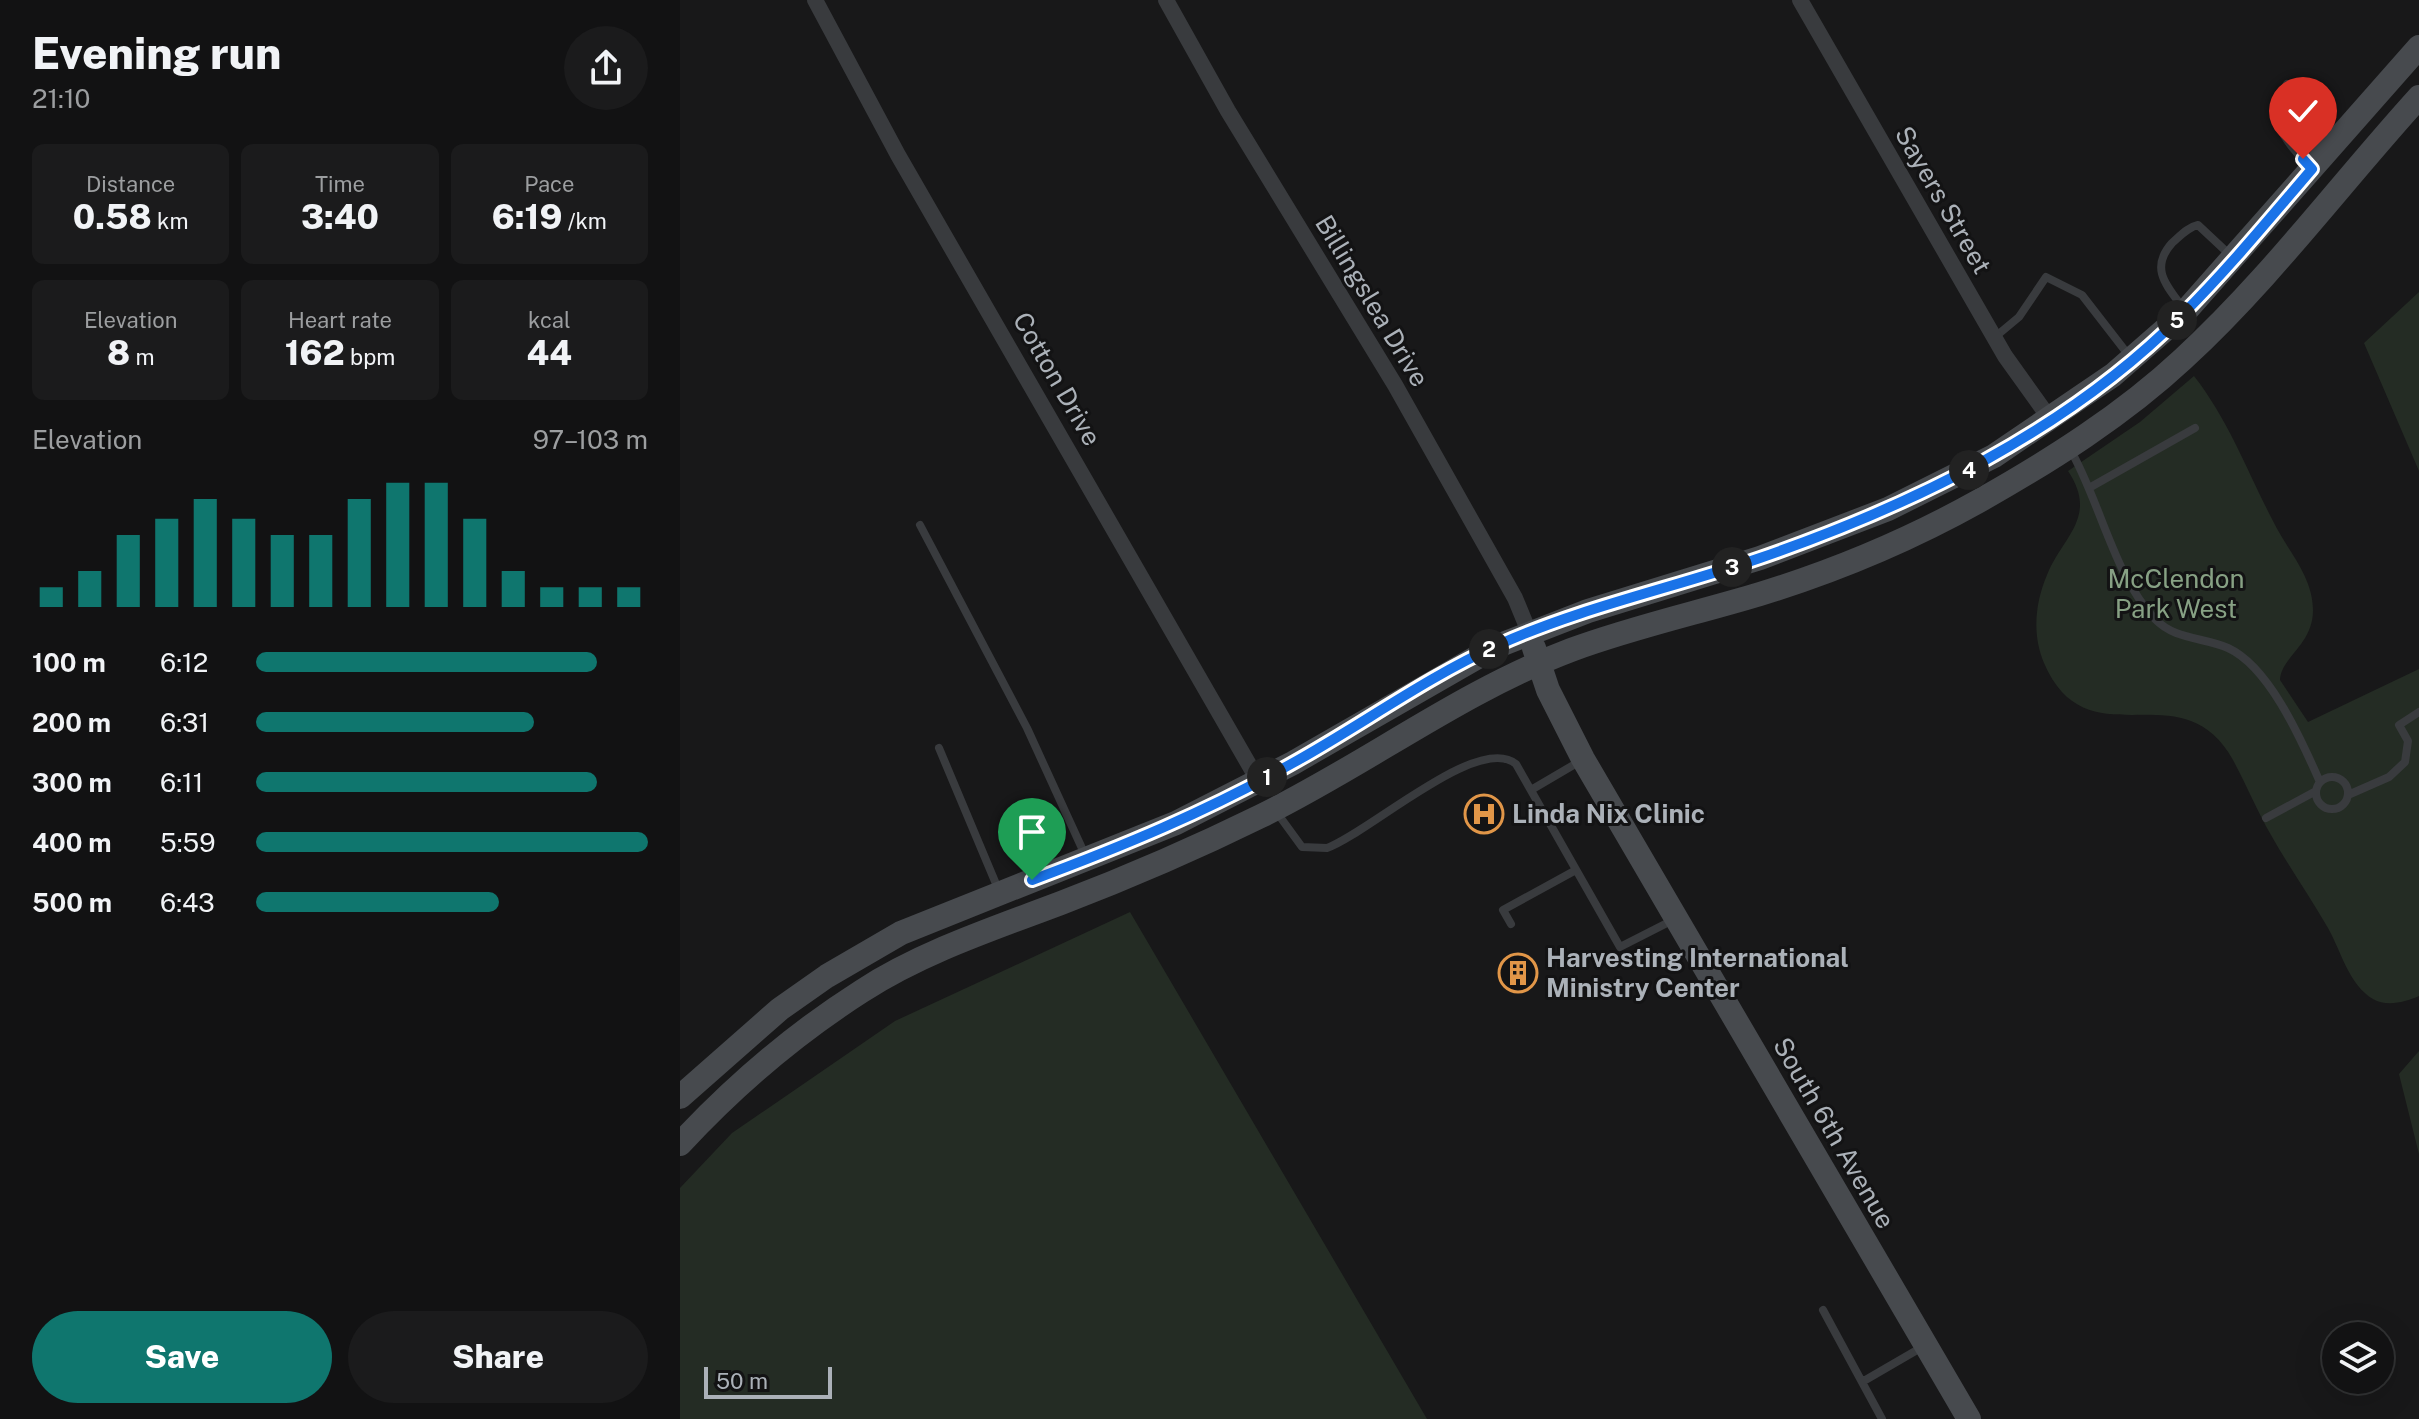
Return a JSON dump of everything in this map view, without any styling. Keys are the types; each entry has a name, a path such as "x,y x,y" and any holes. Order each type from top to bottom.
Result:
{"main road":[{"path":"680,1097 780,1009 827,976 901,933 1176,823 1259,782 1449,670 1529,632 1760,558 1888,509 1956,477 2050,419 2133,360 2186,311 2419,47"},
{"path":"680,1144 729,1094 865,988 949,947 1132,875 1274,809 1468,696 1539,663 1657,622 1828,570 1952,516 2068,446 2157,382 2202,341 2312,222 2419,97"},
{"path":"2050,419 2068,446"},
{"name":"South 6th Avenue","path":"1529,632 1548,690 1583,759 1969,1419"},
{"path":"1259,782 1274,809"}],"street":[{"name":"Cotton Drive","path":"815,0 898,155 1259,782"},
{"name":"Billingslea Drive","path":"1166,0 1228,111 1395,385 1515,598 1529,632"},
{"name":"Sayers Street","path":"1800,0 1994,338 2050,419"}],"lane":[{"path":"2287,84 2279,99 2277,124 2285,141 2312,169"},
{"path":"2186,311 2160,272 2161,260 2172,244 2198,225 2234,259"},
{"path":"1994,338 2019,317 2046,277 2082,295 2133,360"},
{"path":"2089,488 2195,428"},
{"path":"2068,446 2113,545 2151,614 2177,633 2219,645 2249,662 2297,733 2318,786 2317,800 2327,809 2339,808 2348,795 2389,777 2405,762 2408,741 2399,725 2419,712"},
{"path":"920,525 1027,728 1087,860"},
{"path":"939,748 999,892"},
{"path":"1274,809 1294,841 1302,847 1319,849 1335,845 1442,779 1490,756 1505,757 1516,764 1620,947 1675,919"},
{"path":"1531,790 1583,759"},
{"path":"2266,818 2318,786 2338,778 2347,787 2348,795"},
{"path":"1511,924 1503,910 1576,870"},
{"path":"1823,1310 1882,1419"},
{"path":"1862,1382 1926,1345"}],"green space":[{"path":"2419,292 2419,471 2364,343"},
{"name":"McClendon Park West","path":"2194,376 2228,428 2309,586 2312,622 2286,664 2280,680 2308,722 2419,669 2419,996 2414,998 2384,1003 2373,999 2358,985 2328,928 2266,826 2233,760 2212,733 2188,720 2162,715 2109,714 2085,708 2063,693 2040,652 2036,619 2040,597 2053,562 2079,514 2077,487 2068,471 2140,422"},
{"path":"1130,912 1427,1419 680,1419 680,1188 732,1133 895,1021"},
{"path":"2419,1051 2419,1154 2399,1074"}],"place":[{"name":"Linda Nix Clinic","path":"1484,814"},
{"name":"Harvesting International Ministry Center","path":"1518,973"}],"route":[{"path":"1032,880 1113,851 1259,782 1462,663 1529,632 1760,558 1824,534 1943,484 1994,456 2133,360 2184,313 2312,169 2303,159"}]}
